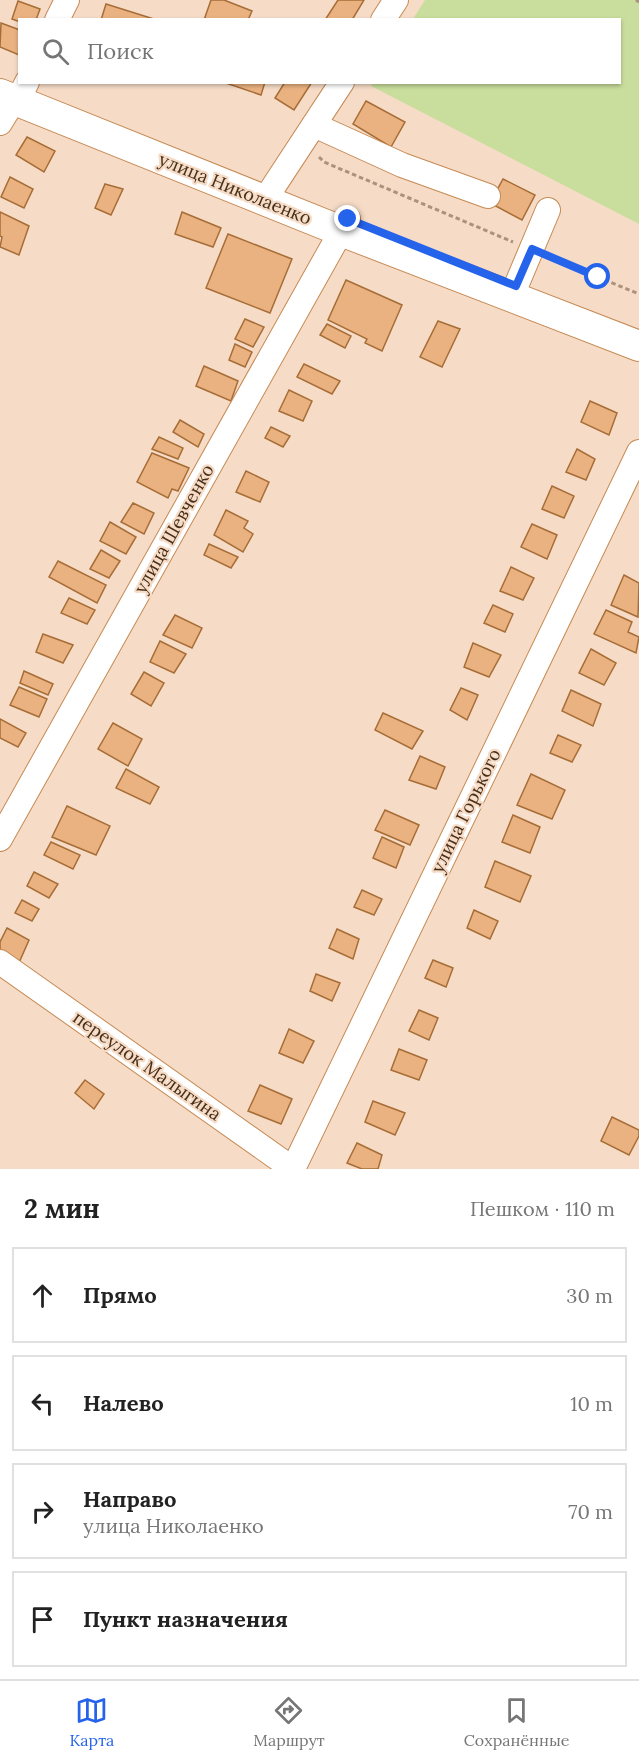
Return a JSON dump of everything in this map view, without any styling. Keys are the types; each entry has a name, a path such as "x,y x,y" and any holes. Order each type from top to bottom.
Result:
{"main road":[{"name":"улица Николаенко","path":"11,95 344,225 639,346"},
{"name":"улица Николаенко","path":"344,225 639,329"}],"street":[{"path":"58,18 67,0"},
{"path":"384,18 396,0"},
{"path":"268,195 341,84"},
{"path":"308,133 488,196"},
{"path":"516,286 548,210"},
{"name":"улица Шевченко","path":"0,840 344,225"},
{"name":"улица Горького","path":"293,1169 639,452"},
{"name":"переулок Малыгина","path":"0,962 293,1169"}],"path":[{"path":"308,133 324,162 639,294"}],"green space":[{"path":"425,0 639,0 639,224 371,86 372,84 621,84 621,18 414,18"}],"building":[{"path":"211,0 224,0 252,11 249,18 205,18"},
{"path":"338,0 364,0 353,18 326,18"},
{"path":"18,1 40,9 37,18 18,18 18,21 12,19"},
{"path":"106,4 151,18 102,18"},
{"path":"1,23 18,29 18,55 0,47"},
{"path":"229,84 264,84 261,95"},
{"path":"284,84 311,84 294,110 275,98"},
{"path":"366,101 405,122 391,147 353,124"},
{"path":"27,137 55,151 44,172 16,155"},
{"path":"10,177 33,189 24,208 1,197"},
{"path":"503,179 535,195 522,220 490,203"},
{"path":"105,184 123,189 111,215 95,208"},
{"path":"0,212 29,226 19,255 0,247 2,237 0,236"},
{"path":"182,212 221,228 213,247 175,234"},
{"path":"228,234 292,259 270,313 206,288"},
{"path":"346,280 402,305 382,351 365,343 367,339 328,320"},
{"path":"245,319 264,327 253,347 235,339"},
{"path":"438,321 460,329 442,367 420,357"},
{"path":"327,324 351,336 345,348 320,335"},
{"path":"235,344 252,352 245,367 229,360"},
{"path":"304,364 340,381 332,394 297,377"},
{"path":"204,366 238,381 231,401 196,386"},
{"path":"289,390 312,401 303,421 279,411"},
{"path":"590,401 617,413 609,435 581,422"},
{"path":"180,420 204,434 198,447 173,432"},
{"path":"271,427 290,436 283,447 265,438"},
{"path":"159,437 183,448 178,459 152,449"},
{"path":"577,449 595,459 586,480 566,472"},
{"path":"152,453 189,468 178,491 172,489 168,498 137,482"},
{"path":"246,471 269,482 260,502 236,492"},
{"path":"552,486 574,496 564,518 542,509"},
{"path":"133,503 154,513 144,534 121,522"},
{"path":"226,510 248,521 244,528 253,534 243,552 214,535"},
{"path":"110,522 136,537 126,554 100,541"},
{"path":"532,524 557,535 547,559 521,547"},
{"path":"209,544 238,557 231,568 204,555"},
{"path":"101,550 120,561 109,578 90,569"},
{"path":"58,561 106,585 97,603 49,577"},
{"path":"511,567 534,578 523,600 500,591"},
{"path":"624,575 639,583 638,617 611,605"},
{"path":"69,598 95,610 87,624 61,613"},
{"path":"493,605 513,614 505,632 484,623"},
{"path":"606,610 632,622 628,632 639,637 636,653 594,634"},
{"path":"175,615 202,628 192,648 163,635"},
{"path":"43,634 73,645 63,663 36,652"},
{"path":"160,641 186,654 174,673 150,662"},
{"path":"473,643 501,655 489,677 464,667"},
{"path":"591,649 616,663 604,685 579,673"},
{"path":"24,671 53,684 48,695 20,683"},
{"path":"144,672 164,683 151,706 131,694"},
{"path":"19,687 47,699 39,717 10,705"},
{"path":"461,688 478,695 467,720 450,710"},
{"path":"571,690 601,704 593,726 562,711"},
{"path":"383,713 423,731 412,749 375,730"},
{"path":"0,719 26,733 18,747 0,738"},
{"path":"113,723 142,739 128,766 98,749"},
{"path":"558,735 581,745 572,762 550,753"},
{"path":"420,756 445,767 436,789 409,780"},
{"path":"126,769 159,787 150,804 116,788"},
{"path":"531,774 565,790 552,819 517,805"},
{"path":"67,806 110,826 96,855 52,837"},
{"path":"385,810 419,825 410,845 375,830"},
{"path":"513,815 540,827 530,853 502,842"},
{"path":"382,837 404,847 396,868 373,858"},
{"path":"51,842 80,855 73,869 44,855"},
{"path":"495,861 531,876 520,902 485,887"},
{"path":"34,872 58,884 49,898 27,886"},
{"path":"362,890 382,899 374,915 354,907"},
{"path":"22,900 39,909 32,921 15,913"},
{"path":"474,910 498,921 490,939 467,928"},
{"path":"7,928 29,940 18,965 0,956 0,942"},
{"path":"337,929 359,939 353,959 329,948"},
{"path":"433,960 453,968 446,987 425,978"},
{"path":"316,974 340,983 332,1001 310,991"},
{"path":"419,1010 438,1018 429,1040 409,1031"},
{"path":"289,1029 314,1041 303,1063 279,1053"},
{"path":"399,1049 427,1060 419,1080 391,1070"},
{"path":"85,1080 104,1094 94,1109 75,1093"},
{"path":"260,1085 292,1099 281,1124 248,1111"},
{"path":"373,1101 405,1113 395,1135 365,1122"},
{"path":"612,1117 639,1130 639,1136 629,1155 601,1141"},
{"path":"357,1143 382,1155 378,1169 362,1169 347,1163"}],"route":[{"path":"348,219 516,286 532,249 598,277"}]}
